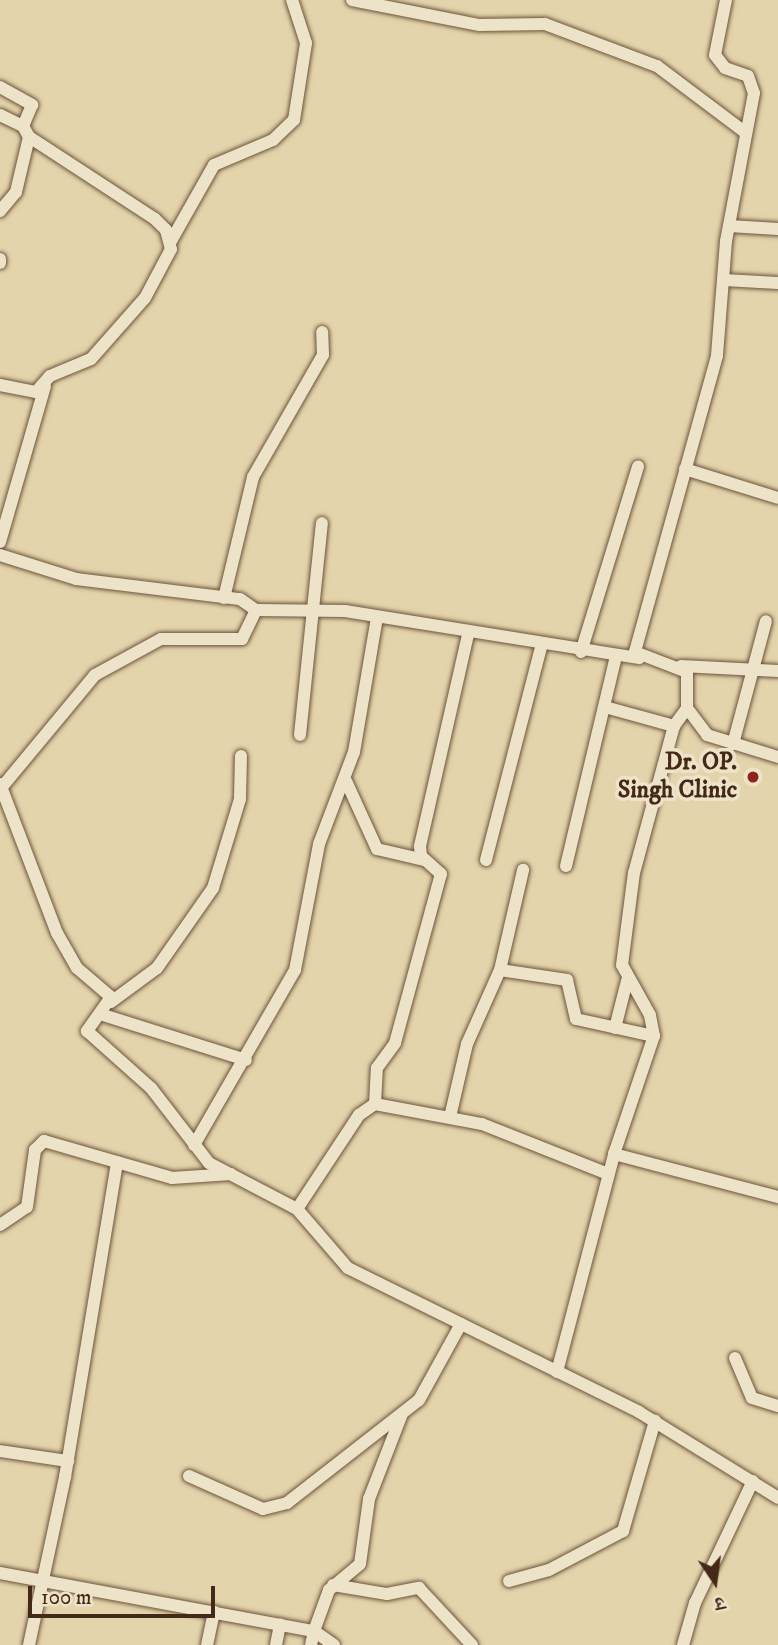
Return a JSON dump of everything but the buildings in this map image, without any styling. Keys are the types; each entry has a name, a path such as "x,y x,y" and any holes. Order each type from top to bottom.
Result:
{"street":[{"path":"0,542 50,376 91,359 148,294 171,241 214,164 273,140 294,120 306,43 292,0"},
{"path":"352,0 480,25 545,24 657,65 746,133"},
{"path":"639,658 635,644 717,356 729,226 755,86 715,55 726,0"},
{"path":"0,87 32,105 16,192 0,211"},
{"path":"0,116 155,219 171,241"},
{"path":"729,226 778,229"},
{"path":"723,280 778,283"},
{"path":"224,598 253,477 323,355 322,332"},
{"path":"0,386 30,393 45,386"},
{"path":"581,652 638,467"},
{"path":"685,469 778,498"},
{"path":"300,735 322,523"},
{"path":"0,555 88,582 224,598 256,610 312,610 377,617 541,647 639,658 681,666 778,671"},
{"path":"111,1002 77,968 49,918 1,785 95,675 161,639 243,639 256,610"},
{"path":"194,1145 246,1060 295,970 319,844 346,782 377,617"},
{"path":"733,744 766,621"},
{"path":"424,860 419,846 468,634"},
{"path":"486,860 541,647"},
{"path":"566,866 617,656"},
{"path":"556,1372 608,1174 654,1036 650,1015 627,981 622,965 634,873 674,726 687,708 688,679 681,666"},
{"path":"605,707 674,726"},
{"path":"687,708 707,735 778,757"},
{"path":"241,756 240,799 213,888 156,968 111,1002 87,1031 151,1088 194,1145 231,1174 297,1209 340,1262 655,1421 778,1498"},
{"path":"346,782 377,849 424,860 442,874 395,1042 378,1062 375,1104"},
{"path":"450,1117 467,1044 500,970 523,870"},
{"path":"500,970 567,980 576,1018 654,1036"},
{"path":"615,1028 627,981"},
{"path":"100,1014 246,1060"},
{"path":"297,1209 359,1115 375,1104 450,1117 608,1174"},
{"path":"0,1225 27,1207 35,1150 44,1141 185,1180 231,1174"},
{"path":"614,1154 778,1197"},
{"path":"29,1645 68,1461 117,1162"},
{"path":"189,1476 264,1510 280,1507 402,1414 426,1390 461,1324"},
{"path":"735,1358 752,1398 778,1406"},
{"path":"311,1645 333,1585 360,1564 369,1499 402,1414"},
{"path":"509,1581 549,1570 623,1531 655,1421"},
{"path":"0,1451 68,1461"},
{"path":"683,1645 695,1603 753,1481"},
{"path":"0,1573 314,1631 334,1645"},
{"path":"333,1585 387,1594 419,1588 472,1645"},
{"path":"207,1645 214,1612"},
{"path":"276,1645 280,1624"}],"place":[{"name":"Dr. OP. Singh Clinic","path":"753,777"}]}
